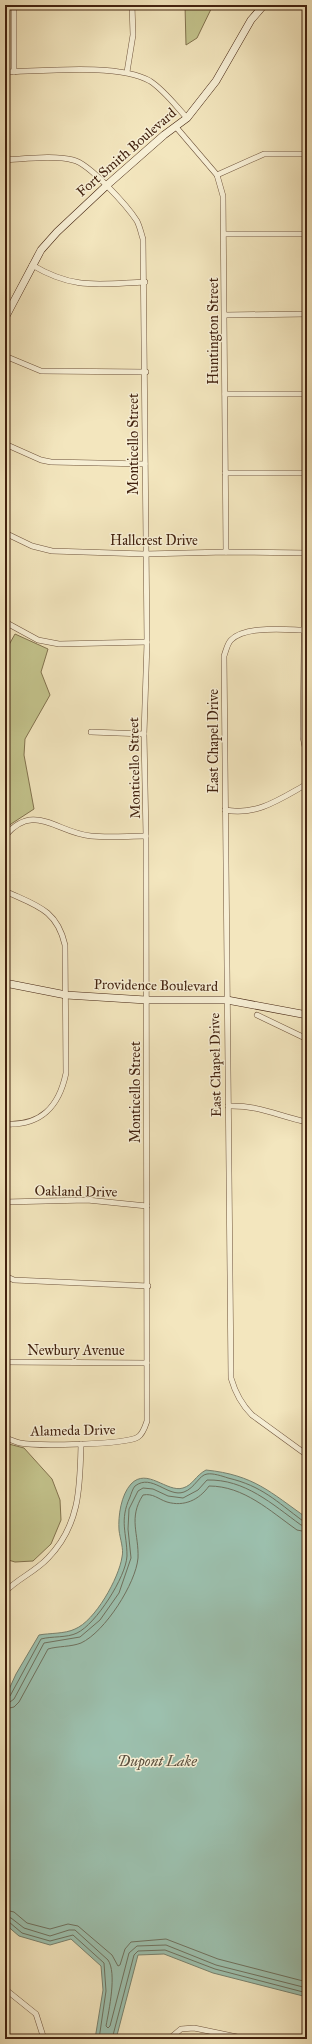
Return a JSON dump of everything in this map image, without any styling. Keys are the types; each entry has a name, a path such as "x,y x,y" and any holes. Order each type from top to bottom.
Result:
{"street":[{"path":"14,5 14,72"},
{"path":"127,72 133,35 132,5"},
{"name":"Fort Smith Boulevard","path":"5,318 41,250 57,232 106,186 164,135 187,118 216,81 251,20 264,5"},
{"path":"5,72 109,70 127,72 150,81 159,88 187,118"},
{"name":"Huntington Street","path":"176,127 217,175 223,196 226,552"},
{"path":"217,175 264,154 307,154"},
{"name":"Monticello Street","path":"5,160 74,160 95,174 130,212 138,223 143,239 146,372 145,554 147,642 144,734 146,836 147,1363"},
{"path":"224,234 307,234"},
{"path":"32,265 50,276 69,283 86,284 145,282"},
{"path":"225,315 307,314"},
{"path":"5,356 41,371 146,372"},
{"path":"225,394 307,394"},
{"path":"5,444 41,460 51,462 145,464"},
{"path":"225,473 307,473"},
{"name":"Hallcrest Drive","path":"5,533 32,546 52,551 145,554 226,552 306,553"},
{"path":"306,553 305,713 303,737 307,757"},
{"path":"5,622 38,640 59,644 147,642"},
{"name":"East Chapel Drive","path":"305,630 243,632 231,640 227,646 224,656 231,1378 234,1390 248,1412 307,1455"},
{"path":"91,732 144,734"},
{"path":"225,810 248,812 267,807 307,784"},
{"path":"5,836 12,827 23,821 31,819 48,821 69,832 91,836 146,836"},
{"path":"5,891 44,909 54,918 62,931 65,945 66,995 66,1073 63,1090 54,1105 46,1114 30,1122 19,1125 5,1124"},
{"name":"Providence Boulevard","path":"5,983 66,995 146,1000 227,1000 307,1015"},
{"path":"257,1015 307,1039"},
{"path":"228,1106 246,1105 307,1122 307,1214"},
{"name":"Oakland Drive","path":"5,1202 87,1200 147,1206"},
{"path":"5,1276 14,1280 148,1286"},
{"name":"Newbury Avenue","path":"5,1362 147,1363"},
{"name":"Alameda Drive","path":"5,1438 20,1443 81,1444 126,1441 138,1437 144,1430 147,1421 147,1363"},
{"path":"5,1592 49,1558 64,1537 78,1502 81,1444"},
{"path":"5,1989 36,2014 44,2039"},
{"path":"169,2039 181,2029 194,2028 247,2039"}],"green space":[{"path":"185,5 213,5 197,38 186,45"},
{"path":"15,634 48,649 41,672 50,695 25,739 24,755 34,809 11,824 5,831 5,652"},
{"path":"5,1443 24,1448 52,1479 60,1500 61,1520 51,1544 33,1561 15,1562 5,1559"}],"water":[{"name":"Dupont Lake","path":"206,1470 223,1472 237,1476 261,1486 307,1518 307,1997 213,1973 164,1954 138,1955 116,2039 95,2039 103,1990 101,1966 71,1939 50,1945 19,1936 5,1924 5,1698 16,1674 39,1635 62,1633 75,1629 90,1617 105,1598 120,1566 122,1547 119,1530 119,1518 125,1494 131,1484 137,1479 144,1478 177,1489 183,1488 189,1485"}]}
